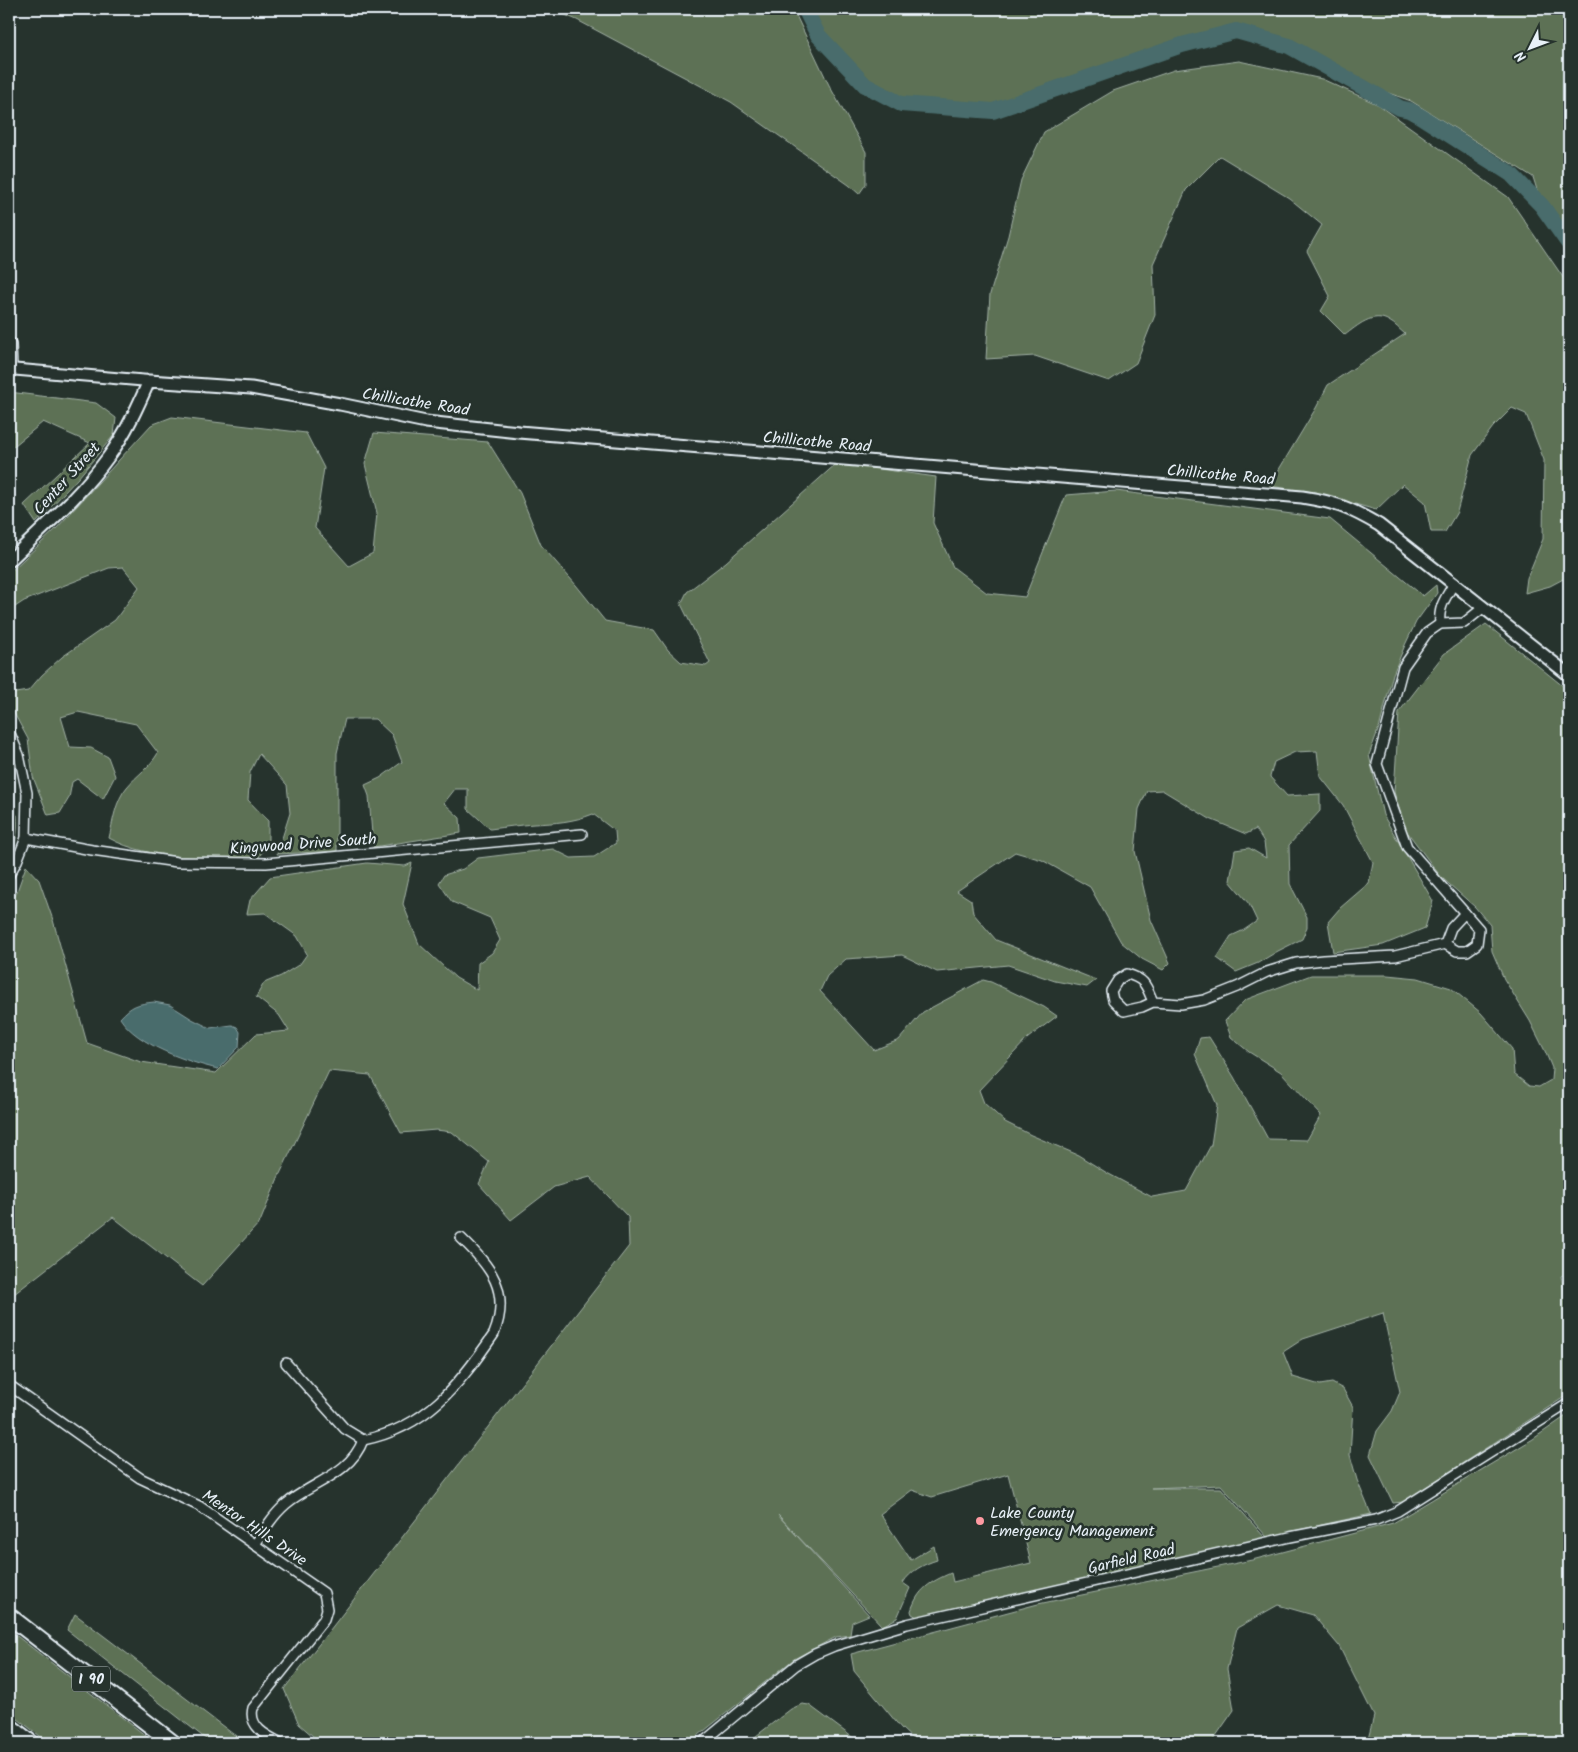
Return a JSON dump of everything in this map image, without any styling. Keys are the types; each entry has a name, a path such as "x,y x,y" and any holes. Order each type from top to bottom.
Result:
{"highway":[{"name":"I 90","path":"9,1616 173,1743"},
{"path":"9,1726 31,1743"}],"main road":[{"name":"Center Street","path":"9,561 96,474 111,454 138,406 149,381"},
{"name":"Chillicothe Road","path":"149,381 251,388 426,422 518,432 1302,497 1335,503 1356,511 1379,525 1569,675"}],"street":[{"path":"9,341 11,345 10,369"},
{"name":"Chillicothe Road","path":"10,369 149,381"},
{"path":"1440,624 1439,613 1442,604 1454,583"},
{"path":"1153,1002 1147,987 1139,978 1127,974 1118,980 1111,991 1113,1000 1124,1012 1153,1002 1181,1004 1204,1000 1237,987 1267,972 1296,964 1323,960 1395,956 1445,944 1457,951 1467,952 1477,944 1479,929 1407,847 1377,764 1404,667 1427,633 1440,624 1464,623 1484,607"},
{"path":"9,730 19,755 27,793 26,838 9,876"},
{"name":"Kingwood Drive South","path":"26,838 177,862 266,863 582,834"},
{"path":"1445,944 1450,928 1464,913"},
{"path":"255,1545 281,1508 300,1493 343,1467 355,1455 363,1440 394,1431 436,1406 450,1392 494,1334 500,1305 496,1279 487,1265 461,1238"},
{"path":"286,1364 345,1429 363,1440"},
{"name":"Mentor Hills Drive","path":"9,1385 140,1478 199,1506 324,1593 327,1603 326,1614 253,1708 252,1716 256,1726 265,1734 281,1743"},
{"name":"Garfield Road","path":"702,1743 796,1665 834,1646 907,1624 1290,1537 1376,1520 1398,1511 1569,1403"}],"green space":[{"path":"551,9 793,9 829,85 866,152 866,184 859,194 731,102 577,20"},
{"path":"805,9 1569,9 1569,244 1542,206 1533,177 1411,101 1349,79 1289,46 1236,31 1182,45 993,111 901,104 866,85 818,35"},
{"path":"1239,61 1322,79 1379,105 1508,197 1569,286 1569,576 1550,586 1525,593 1527,578 1543,539 1544,460 1526,414 1512,408 1493,427 1472,455 1457,512 1445,532 1431,532 1425,502 1403,484 1376,510 1313,492 1269,486 1328,385 1405,334 1391,322 1383,318 1377,318 1366,321 1345,335 1321,311 1330,296 1307,251 1322,225 1289,198 1220,156 1186,190 1153,264 1155,315 1136,363 1109,381 1035,356 986,359 990,294 1008,236 1021,180 1044,132 1113,91 1174,70"},
{"path":"9,392 96,403 116,418 114,435 78,478 36,523 24,505 90,443 43,422 9,450"},
{"path":"172,417 306,433 324,468 315,528 349,566 373,553 377,513 365,464 374,433 488,442 520,493 541,545 605,621 654,630 668,650 681,662 706,666 710,663 681,604 687,592 726,562 837,463 936,477 933,523 953,567 987,593 1025,597 1066,495 1116,491 1330,519 1423,596 1436,585 1437,593 1416,622 1393,674 1380,725 1369,755 1383,815 1433,901 1425,928 1383,945 1333,952 1328,922 1340,908 1369,883 1373,862 1343,805 1320,776 1317,751 1295,752 1274,762 1270,777 1287,796 1320,794 1320,811 1289,845 1290,884 1307,917 1307,928 1302,939 1258,963 1236,972 1217,958 1231,936 1257,921 1249,904 1230,881 1235,850 1249,848 1266,858 1264,842 1256,829 1246,834 1210,819 1162,790 1147,791 1139,809 1135,851 1151,920 1170,963 1163,970 1142,959 1121,942 1090,887 1042,860 1015,852 957,891 971,900 973,913 996,940 1096,980 1087,987 1055,981 1008,965 937,972 902,955 846,959 827,976 820,991 874,1050 899,1040 923,1012 983,980 1044,1007 1057,1016 1028,1038 979,1090 984,1103 1005,1122 1078,1155 1152,1197 1186,1191 1211,1145 1217,1105 1195,1054 1200,1038 1209,1037 1234,1077 1268,1139 1307,1140 1321,1115 1281,1072 1249,1052 1231,1037 1225,1021 1245,1000 1311,975 1387,975 1418,978 1451,988 1481,1013 1512,1049 1514,1074 1529,1086 1539,1087 1551,1080 1552,1068 1530,1021 1504,979 1492,951 1490,925 1475,907 1441,877 1405,829 1394,792 1399,712 1444,654 1486,624 1569,691 1569,1272 1561,1276 1569,1314 1569,1394 1403,1502 1393,1503 1370,1455 1377,1431 1392,1411 1400,1392 1383,1313 1303,1339 1283,1352 1293,1377 1320,1385 1332,1383 1343,1389 1353,1407 1350,1455 1357,1480 1371,1514 1267,1537 1221,1485 1151,1488 1221,1488 1266,1539 917,1617 911,1611 917,1597 931,1583 944,1576 951,1573 953,1582 1031,1563 1008,1474 932,1497 912,1490 880,1514 911,1560 934,1546 937,1560 918,1568 909,1575 903,1583 910,1588 897,1618 882,1626 778,1515 869,1615 852,1622 850,1635 836,1637 794,1659 689,1743 321,1743 299,1724 284,1689 629,1246 628,1217 590,1177 554,1187 511,1220 479,1184 489,1162 452,1132 436,1130 401,1133 370,1075 329,1071 278,1178 260,1222 202,1286 113,1217 9,1298 9,904 16,894 26,866 39,880 53,920 87,1043 141,1062 216,1073 256,1034 289,1031 279,1015 256,997 264,983 281,976 300,964 307,954 297,936 265,913 247,914 250,900 270,877 367,863 405,866 412,863 403,904 419,944 456,978 477,990 478,963 492,953 500,940 490,918 452,902 439,883 444,875 463,869 478,858 553,849 571,858 594,857 616,843 615,831 593,814 564,822 490,829 468,809 468,789 455,789 444,803 460,818 461,833 373,847 369,796 365,785 380,778 402,762 392,735 375,719 345,719 337,753 337,851 277,854 290,813 287,785 259,754 250,772 248,800 268,821 268,844 258,858 182,857 143,851 109,838 115,812 123,793 158,753 136,724 78,712 61,717 70,747 91,748 108,757 115,776 103,799 77,779 72,782 69,798 60,813 48,815 33,777 28,739 9,704 9,694 28,691 62,657 115,620 139,587 123,567 109,568 24,601 9,611 9,573 56,529 151,425"},
{"path":"9,807 17,815 17,826 15,840 9,855"},
{"path":"1569,1414 1569,1743 1367,1743 1374,1716 1339,1646 1313,1615 1278,1605 1237,1628 1227,1669 1234,1710 1211,1743 917,1743 901,1728 854,1671 851,1654 1038,1604 1252,1560 1393,1523 1533,1439"},
{"path":"75,1614 233,1734 250,1743 211,1743 67,1630"},
{"path":"9,1630 155,1743 49,1743 9,1712"},
{"path":"802,1704 809,1705 860,1743 747,1743 791,1709"}],"water":[{"path":"154,1002 170,1005 210,1028 232,1025 237,1027 240,1032 239,1047 218,1069 192,1062 164,1051 138,1036 120,1018 135,1006"}],"waterway":[{"path":"805,9 818,35 865,85 901,104 993,111 1182,45 1236,31 1289,46 1400,108 1420,116 1511,174 1542,206 1569,244"}],"place":[{"name":"Lake County Emergency Management","path":"980,1521"}]}
